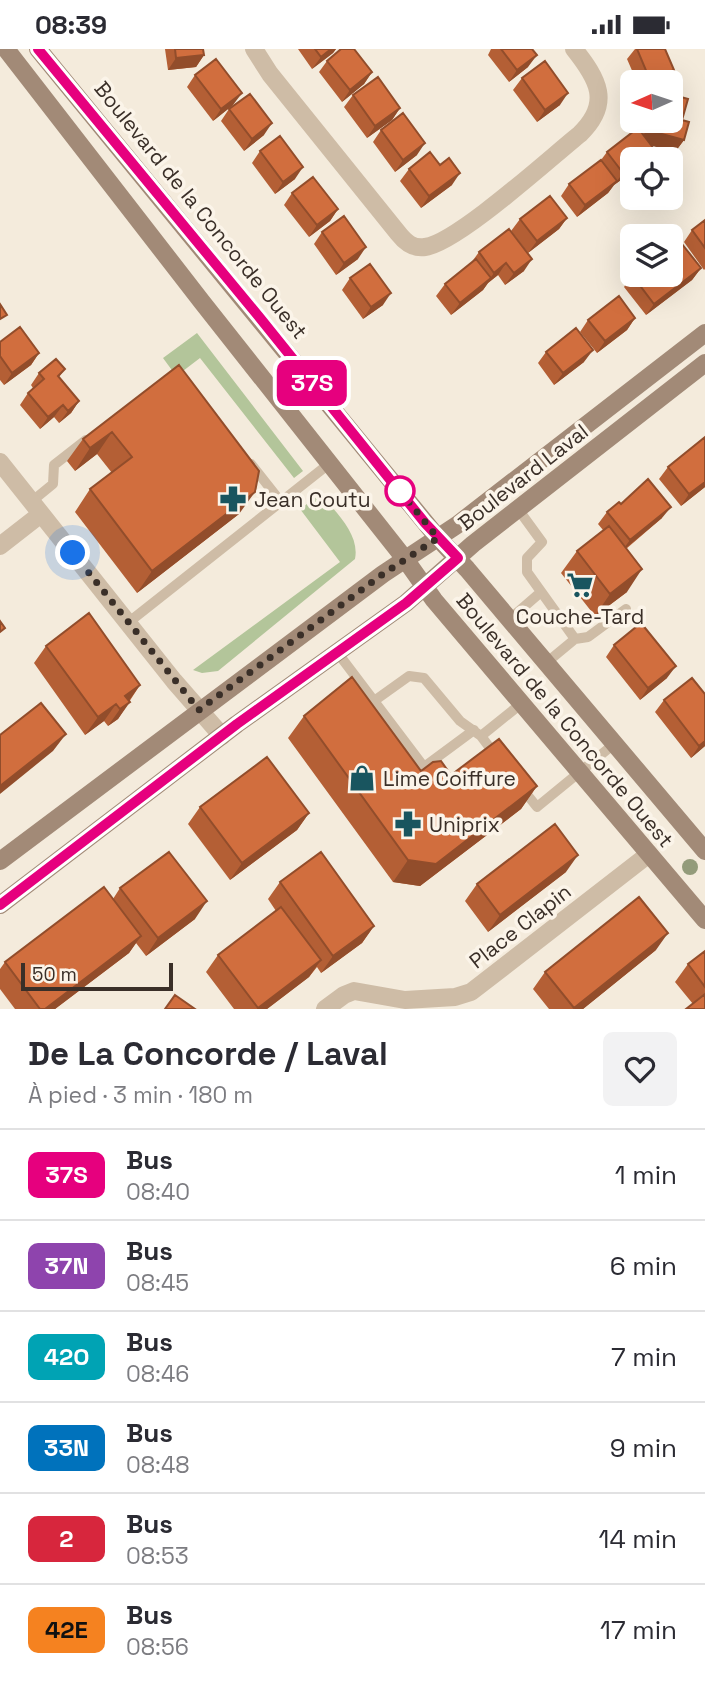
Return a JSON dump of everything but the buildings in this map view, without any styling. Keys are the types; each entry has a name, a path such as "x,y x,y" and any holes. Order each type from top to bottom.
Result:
{"street":[{"name":"Boulevard de la Concorde Ouest","path":"6,49 405,559 424,588 705,920"},
{"name":"Boulevard de la Concorde Ouest","path":"38,49 438,538 510,619 705,852"},
{"path":"254,49 270,73 398,233 408,244 421,248 439,244 462,229 580,134 591,122 597,109 598,87 593,73 575,49"},
{"name":"Boulevard Laval","path":"0,861 199,710 405,559 438,538 705,333"},
{"name":"Boulevard Laval","path":"0,905 222,736 424,588 518,509 705,363"},
{"path":"0,462 222,736"},
{"path":"0,545 36,508"},
{"name":"Place Clapin","path":"325,1009 354,991 401,1005 471,992 649,854"}],"lane":[{"path":"36,508 53,484 54,465 95,433"},
{"path":"241,451 281,502"},
{"path":"129,622 330,463"},
{"path":"518,509 542,543 529,554 525,562 527,572 575,639"},
{"path":"510,619 541,593"},
{"path":"546,663 575,639 588,637 626,609"},
{"path":"337,652 425,767 522,703"},
{"path":"374,701 409,676 417,675 430,683 460,721 477,733 505,767"},
{"path":"513,777 537,807 614,744"}],"green space":[{"path":"197,333 303,471 294,478 200,358 183,371 174,373 163,358"},
{"path":"321,494 350,532 356,550 355,559 218,671 202,673 193,670 340,562 300,509"}],"bus line":[{"name":"37S","path":"0,905 237,724 406,603 458,558 425,523 38,49"}],"place":[{"name":"Jean Coutu","path":"233,499"},
{"name":"Couche-Tard","path":"580,585"},
{"name":"Lime Coiffure","path":"362,778"},
{"name":"Uniprix","path":"408,824"}],"route":[{"path":"73,553 199,710 383,574 438,538 400,491"}]}
